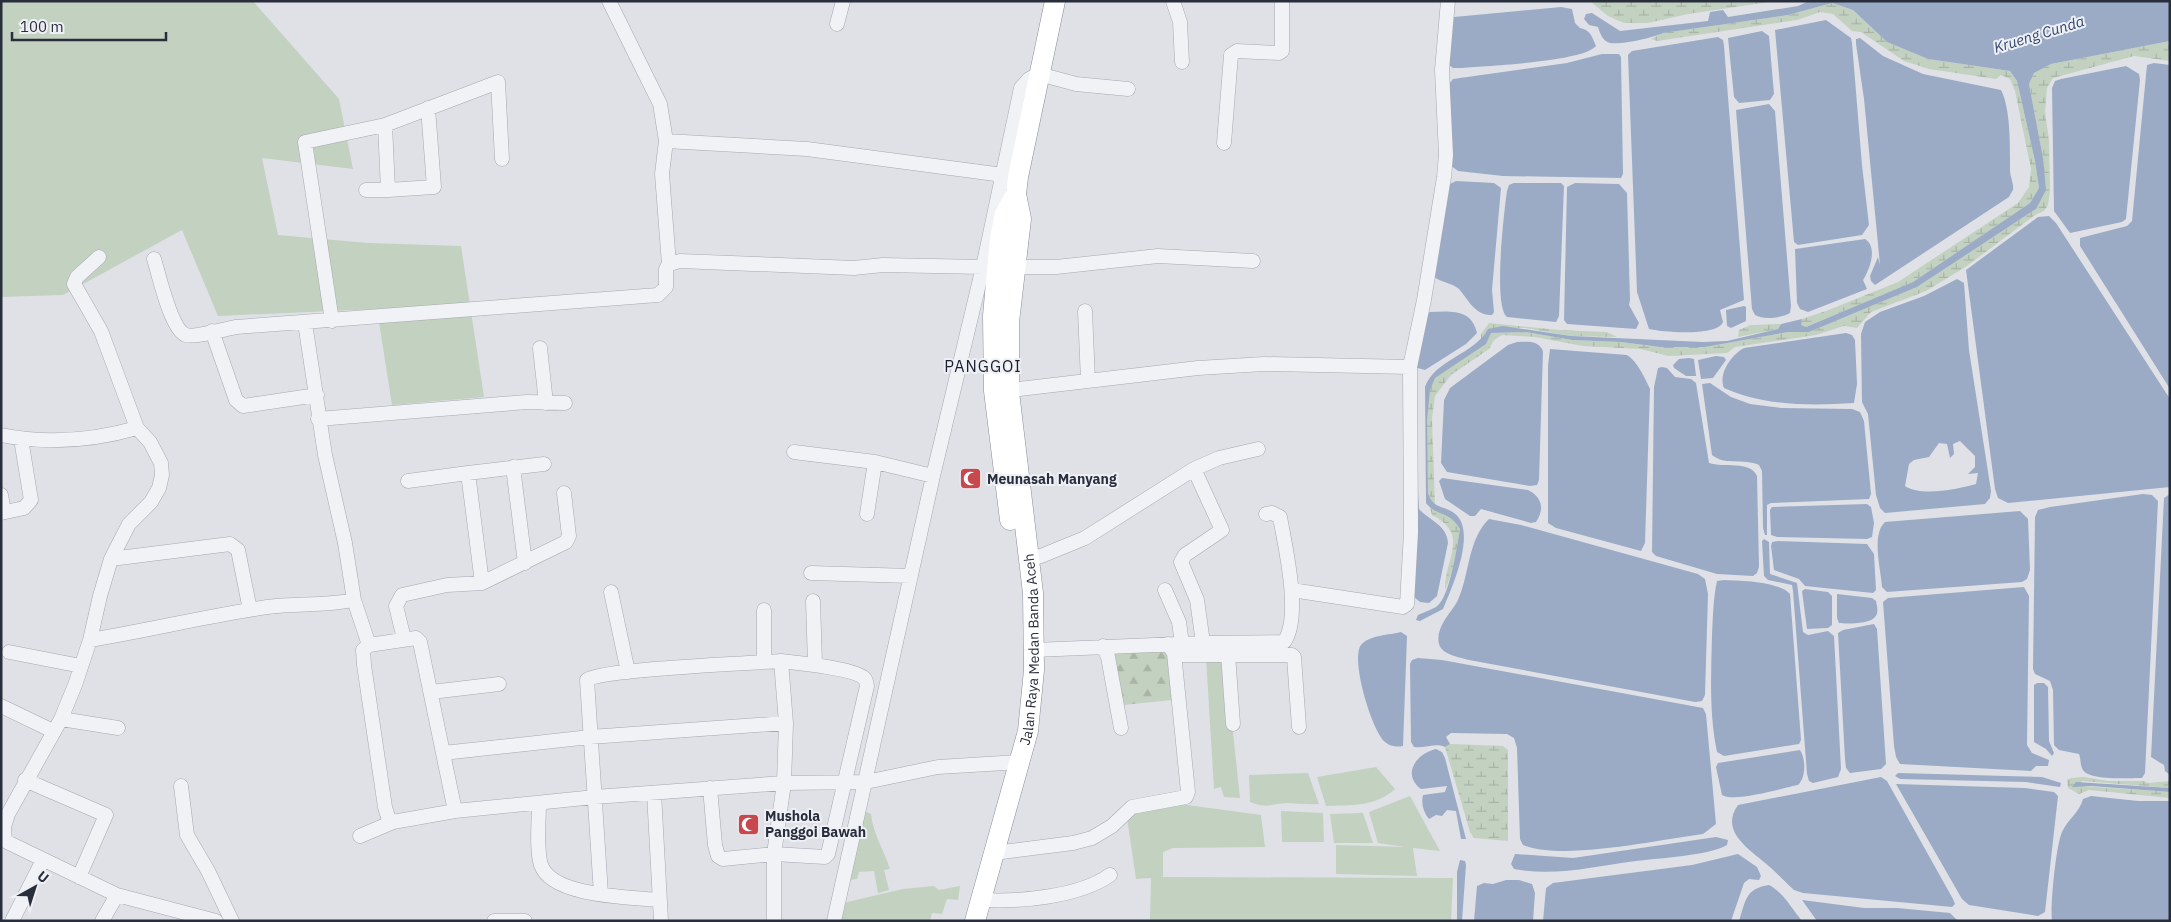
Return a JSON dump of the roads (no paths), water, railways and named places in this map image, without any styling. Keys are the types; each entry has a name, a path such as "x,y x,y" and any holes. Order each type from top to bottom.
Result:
{"highway":[{"name":"Jalan Raya Medan Banda Aceh","path":"961,921 1015,763 1028,731 1032,697 1034,650 993,316 997,266 1005,214 1016,194 1055,1"},
{"name":"Jalan Raya Medan Banda Aceh","path":"1002,391 1014,267 1021,219 1016,194"},
{"name":"Jalan Raya Medan Banda Aceh","path":"975,921 994,853 1015,763 1023,691 1029,558 1012,478"}],"street":[{"path":"154,259 177,328 185,334 191,335 212,331 658,295 666,287 666,269 668,264 662,174 666,141 660,104 609,1"},
{"path":"837,24 843,1"},
{"path":"1174,1 1180,22 1182,62"},
{"path":"1224,143 1232,55 1237,51 1279,53 1282,51 1282,1"},
{"path":"1292,590 1403,607 1407,604 1412,532 1410,368 1424,300 1444,177 1446,155 1442,70 1448,1"},
{"path":"834,921 933,476 983,267 1021,88 1029,79 1039,74 1076,84 1128,88"},
{"path":"332,321 306,142 385,125 498,82 502,160"},
{"path":"366,190 434,188 428,108"},
{"path":"385,125 388,190"},
{"path":"666,141 807,149 1003,175"},
{"path":"1014,267 1064,266 1158,256 1253,261"},
{"path":"99,257 77,277 74,284 101,331 137,428 156,452 161,463 160,482 151,502 129,524 111,559 90,640 81,666 57,725 8,814 4,827 3,841 118,895 224,919 222,898 187,835 181,786"},
{"path":"668,264 680,262 854,268 883,265 983,267"},
{"path":"1085,311 1088,381"},
{"path":"305,324 317,395 318,418 345,544 354,600 369,646"},
{"path":"212,331 236,400 243,406 317,395"},
{"path":"540,348 546,404"},
{"path":"1002,391 1198,368 1264,364 1410,368"},
{"path":"318,418 518,402 565,403"},
{"path":"1,435 21,439 75,440 137,428"},
{"path":"1,495 3,513 24,508 31,500 21,439"},
{"path":"1029,558 1041,556 1085,538 1194,468 1220,458 1258,449"},
{"path":"794,452 875,462 933,476"},
{"path":"867,514 875,462"},
{"path":"408,481 544,464"},
{"path":"513,468 525,563"},
{"path":"1194,468 1222,530 1185,555 1181,562 1197,600 1203,643"},
{"path":"468,473 482,583"},
{"path":"404,639 396,606 402,595 447,585 482,583 564,544 568,539 564,492"},
{"path":"1266,514 1272,512 1280,517 1292,590 1287,638 1279,650"},
{"path":"111,559 230,544 238,550 250,610"},
{"path":"811,573 911,576"},
{"path":"994,853 1073,844 1092,838 1112,826 1132,807 1186,797 1188,792 1174,649 1179,622 1165,590"},
{"path":"611,592 628,672"},
{"path":"90,640 250,610 286,605 330,604 354,600"},
{"path":"813,601 814,664"},
{"path":"764,610 764,662"},
{"path":"394,822 388,817 385,807 363,650 369,646 404,639 416,638 420,642 455,811"},
{"path":"1174,649 1203,643 1279,650 1292,655 1294,657 1299,727"},
{"path":"1034,650 1106,652 1174,649 1228,654 1279,650"},
{"path":"9,652 81,666"},
{"path":"1106,652 1121,728"},
{"path":"1228,654 1233,724"},
{"path":"601,894 587,680 594,676 628,672 764,662 814,664 858,675 865,679 867,686 846,782 828,854 825,857 774,854 723,858 718,856 715,845 710,788"},
{"path":"774,921 774,854 784,782 786,723 781,662"},
{"path":"431,692 499,684"},
{"path":"1,706 57,725 118,728"},
{"path":"443,753 590,737 786,723"},
{"path":"360,836 394,822 455,811 595,797 784,782 866,782 938,767 1015,763"},
{"path":"26,780 106,815 79,877"},
{"path":"654,793 661,921"},
{"path":"539,803 540,860 543,869 548,875 566,886 601,894 659,900"},
{"path":"12,921 43,860"},
{"path":"982,900 1033,899 1092,886 1110,875"},
{"path":"102,921 118,895"},
{"path":"494,921 525,921"}],"water":[{"name":"Krueng Cunda","path":"1809,1 2170,1 2170,41 2051,64 2034,73 2029,84 2043,158 2046,190 2036,209 1917,287 1809,332 1788,332 1705,347 1660,347 1621,342 1572,340 1526,332 1491,333 1486,344 1435,378 1430,390 1427,420 1428,493 1433,502 1454,513 1461,521 1464,532 1461,559 1443,609 1420,621 1416,620 1418,615 1436,607 1441,602 1449,583 1460,529 1452,519 1434,510 1426,503 1425,387 1437,370 1474,345 1488,329 1503,326 1571,336 1703,342 1727,341 1778,329 1781,324 1802,319 1801,325 1806,327 1913,282 2030,203 2039,188 2035,161 2017,81 2010,71 1928,59 1887,42 1853,10 1832,3 1788,15 1663,33 1645,39 1622,43 1605,41 1598,27 1589,25 1584,19 1586,14 1592,13 1620,31 1708,21 1710,12 1723,10 1728,17 1798,6"},
{"path":"1561,7 1572,9 1575,23 1580,28 1589,32 1596,46 1573,56 1532,62 1460,68 1453,68 1449,65 1451,23 1454,17"},
{"path":"1826,20 1851,38 1869,225 1862,235 1798,245 1794,242 1775,30"},
{"path":"1762,31 1769,36 1774,94 1770,100 1739,103 1734,97 1728,38"},
{"path":"1718,37 1723,40 1724,46 1744,300 1720,310 1723,322 1719,327 1711,330 1689,332 1649,329 1637,292 1628,55 1632,51"},
{"path":"1860,38 1883,56 1923,74 2001,90 2007,108 2010,170 2013,188 2009,197 1875,285 1871,281 1870,276 1878,257 1880,265 1864,99 1856,44 1856,39"},
{"path":"1602,54 1619,54 1621,57 1623,174 1621,178 1503,176 1458,171 1450,165 1449,84 1453,79 1567,63"},
{"path":"2154,63 2170,65 2170,389 2080,246 2080,238 2127,226 2132,221 2147,65"},
{"path":"2126,66 2139,74 2140,80 2126,219 2122,222 2070,233 2054,211 2052,88 2055,81 2061,79"},
{"path":"1769,104 1775,111 1791,306 1790,313 1772,318 1758,317 1752,309 1736,110"},
{"path":"1456,181 1494,183 1501,188 1492,290 1494,312 1492,315 1486,315 1476,310 1459,289 1434,277 1448,185"},
{"path":"1514,183 1561,183 1564,186 1559,316 1556,322 1507,317 1503,309 1500,278 1502,237 1507,191 1509,185"},
{"path":"1575,183 1619,184 1627,193 1629,305 1639,323 1636,329 1567,324 1564,320 1567,187"},
{"path":"2049,216 2056,223 2170,399 2170,487 2008,503 1998,498 1995,489 1966,270 2038,217"},
{"path":"1865,239 1871,247 1872,253 1868,270 1863,280 1867,289 1808,312 1800,309 1797,303 1795,249"},
{"path":"1957,279 1964,283 1969,350 1991,491 1990,498 1985,504 1885,513 1880,508 1876,495 1868,414 1862,402 1861,334 1865,322 1880,312 1924,296","holes":["1960,441 1975,456 1975,467 1968,474 1978,473 1976,484 1930,492 1905,486 1909,464 1914,460 1929,457 1939,443 1947,444 1950,458 1954,454 1953,444"]},
{"path":"1746,307 1746,321 1731,328 1727,326 1726,310"},
{"path":"1446,311 1460,313 1470,319 1477,333 1466,344 1425,370 1414,367 1424,315 1430,312"},
{"path":"1846,333 1852,335 1855,340 1857,384 1854,403 1788,403 1755,398 1724,388 1723,377 1727,365 1744,348"},
{"path":"1517,342 1535,343 1543,351 1539,480 1537,485 1530,486 1447,472 1441,463 1444,400 1450,388 1508,345"},
{"path":"1550,349 1627,355 1637,365 1650,389 1645,543 1641,551 1556,528 1548,523 1548,366"},
{"path":"1716,356 1724,357 1726,360 1713,378 1701,379 1698,360"},
{"path":"1679,359 1694,359 1696,376 1686,376 1674,368 1673,365"},
{"path":"1658,368 1667,368 1675,377 1691,379 1696,383 1709,463 1743,466 1754,471 1757,476 1759,567 1757,573 1753,576 1717,574 1656,556 1652,552 1654,387"},
{"path":"1710,383 1731,397 1750,404 1781,408 1852,409 1860,412 1864,421 1871,494 1869,499 1771,503 1767,505 1767,535 1765,535 1763,528 1762,471 1759,465 1723,460 1712,455 1702,384"},
{"path":"1417,478 1419,509 1441,527 1445,532 1448,543 1437,596 1429,603 1420,602 1414,597"},
{"path":"1442,478 1528,490 1539,500 1541,512 1536,522 1531,523 1481,509 1475,516 1470,516 1445,499 1439,481"},
{"path":"2143,494 2152,495 2158,501 2145,773 2142,778 2093,776 2087,774 2081,767 2079,754 2059,750 2054,745 2053,690 2050,681 2035,674 2033,669 2035,517 2038,510 2050,507"},
{"path":"2170,494 2170,775 2165,771 2164,765 2151,757 2164,498"},
{"path":"1867,504 1871,507 1874,523 1872,537 1867,539 1777,537 1771,535 1770,510 1772,507"},
{"path":"2020,511 2028,519 2030,570 2027,579 2022,582 1887,592 1882,587 1878,535 1885,522"},
{"path":"1489,519 1521,525 1698,574 1705,579 1708,594 1705,695 1702,701 1695,702 1469,660 1444,651 1439,644 1439,632 1457,602 1477,537"},
{"path":"1764,539 1769,542 1770,574 1797,583 1803,632 1808,635 1828,631 1834,636 1841,769 1838,777 1813,783 1809,781 1792,585 1768,580 1764,576 1762,541"},
{"path":"1772,542 1867,544 1874,554 1876,590 1873,593 1805,586 1799,579 1774,570 1771,546"},
{"path":"1717,581 1768,584 1777,586 1790,594 1801,740 1799,744 1724,756 1717,752 1712,708 1712,635"},
{"path":"2024,587 2029,596 2027,745 2032,753 2049,760 2048,766 2036,766 2031,771 1900,764 1896,757 1894,746 1883,602 1888,598"},
{"path":"1805,589 1828,592 1832,596 1832,625 1828,628 1807,629 1802,591"},
{"path":"1837,594 1872,598 1876,601 1877,614 1868,621 1839,623 1837,618"},
{"path":"1874,624 1877,629 1886,764 1881,769 1850,773 1846,768 1845,759 1838,633 1843,630"},
{"path":"1401,632 1407,636 1403,746 1396,746 1385,742 1374,724 1360,679 1358,653 1361,645 1369,639"},
{"path":"1418,658 1442,660 1703,708 1706,714 1716,824 1703,834 1611,848 1562,851 1523,845 1520,839 1517,748 1514,738 1507,734 1451,733 1446,737 1450,744 1445,747 1438,745 1414,747 1411,742 1410,664 1412,660"},
{"path":"2044,683 2048,687 2049,741 2054,753 2052,756 2046,749 2034,742 2034,685"},
{"path":"1436,749 1442,752 1445,758 1466,839 1461,839 1456,811 1447,810 1442,816 1436,815 1429,819 1424,810 1422,804 1423,795 1445,792 1447,786 1421,789 1412,777 1414,765 1418,759 1429,751"},
{"path":"1800,750 1804,768 1803,778 1798,785 1747,796 1728,797 1722,795 1716,767 1718,763"},
{"path":"1898,773 2042,777 2061,783 2060,787 2026,782 1900,779 1895,776"},
{"path":"1881,777 1887,781 1953,899 1955,904 1952,907 1803,893 1794,890 1747,848 1735,833 1732,824 1733,815 1738,805"},
{"path":"2076,782 2170,788 2170,792 2091,786 2072,787"},
{"path":"1896,784 2025,788 2054,792 2058,796 2045,912 2038,916 1969,905 1962,899"},
{"path":"2091,796 2138,801 2170,801 2170,921 2052,921 2054,876 2062,832 2083,799"},
{"path":"1716,837 1728,840 1727,845 1708,852 1683,856 1545,872 1514,869 1511,864 1515,854 1573,858"},
{"path":"1738,854 1757,867 1761,876 1759,880 1749,879 1744,883 1731,921 1543,921 1546,888 1553,883 1692,865"},
{"path":"1460,860 1465,861 1466,865 1462,921 1457,921 1457,872"},
{"path":"1506,880 1519,880 1532,884 1535,893 1533,921 1474,921 1477,886 1484,883 1493,884"},
{"path":"1769,885 1783,896 1802,921 1739,921 1745,901 1751,893 1755,889"},
{"path":"1802,900 1864,908 1897,908 1950,913 1958,921 1817,921"}],"place":[{"name":"Meunasah Manyang","path":"971,479"},
{"name":"Mushola Panggoi Bawah","path":"749,824"}],"district":[{"name":"PANGGOI","path":"983,366"}]}
